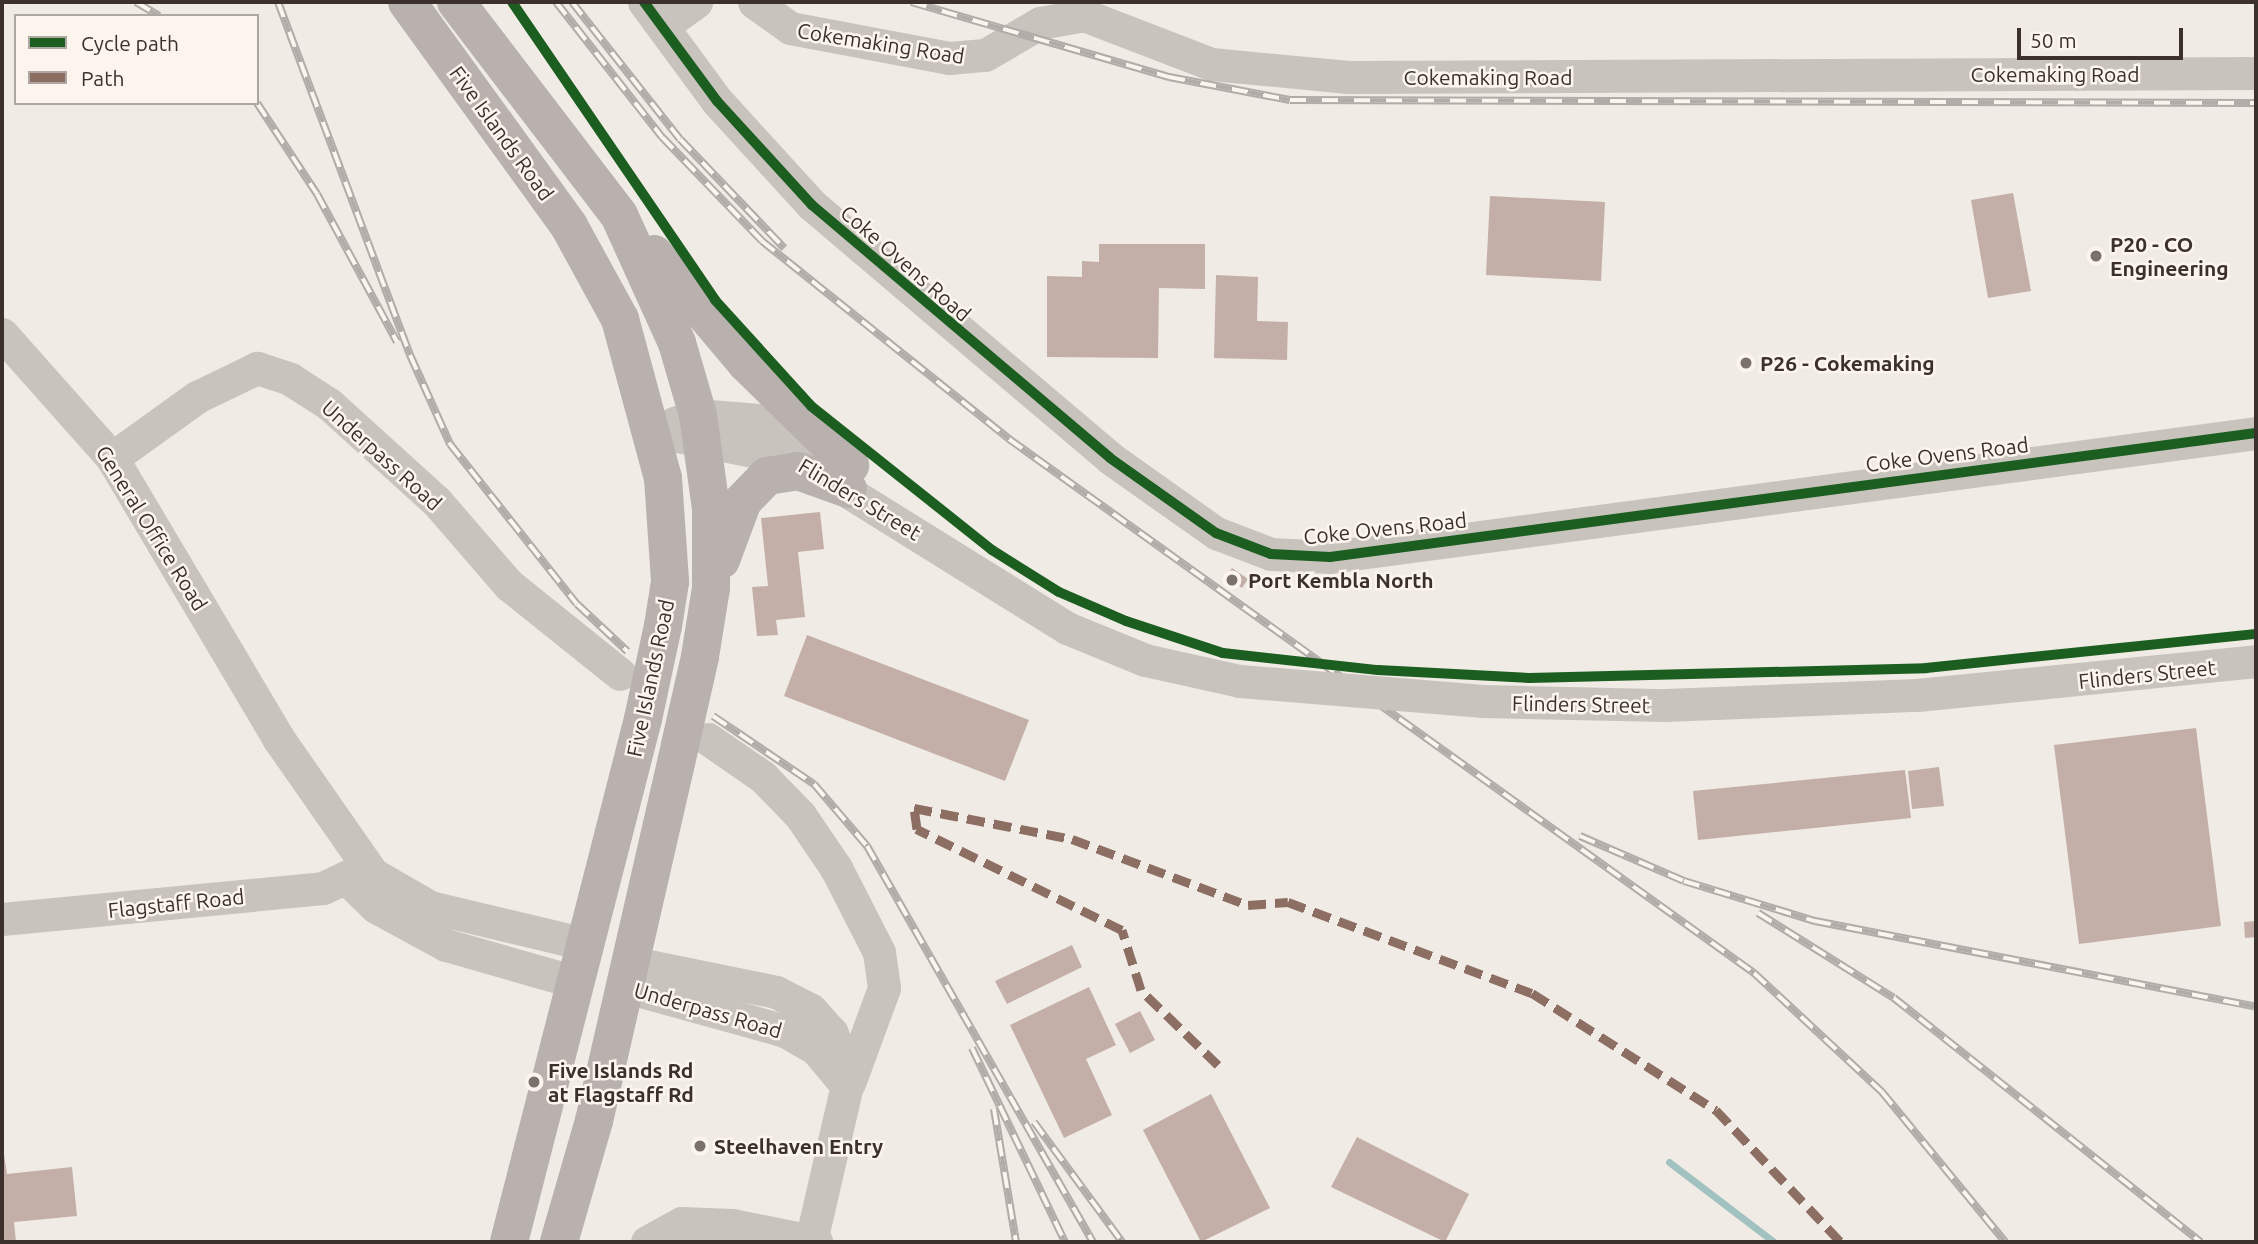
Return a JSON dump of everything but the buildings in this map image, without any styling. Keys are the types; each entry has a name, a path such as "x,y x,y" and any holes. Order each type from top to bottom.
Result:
{"main road":[{"name":"Five Islands Road","path":"407,2 592,263 623,329 652,431 667,519 663,626 643,719 509,1242"},
{"name":"Five Islands Road","path":"456,2 606,195 647,266 700,427 711,588 700,657 694,742 626,974 559,1242"},
{"path":"606,195 746,363 849,477"},
{"path":"711,588 739,511 767,476 798,471 849,477"}],"street":[{"path":"654,14 696,2"},
{"name":"Cokemaking Road","path":"754,2 790,28 949,58 985,55 1040,23 1084,15 1211,64 1348,78 2256,73"},
{"name":"Coke Ovens Road","path":"654,14 717,101 812,205 961,337 1193,518 1271,554 1330,557 2256,433"},
{"name":"General Office Road","path":"2,334 113,458 278,738 293,781 357,872"},
{"name":"Underpass Road","path":"113,458 197,397 257,368 290,379 329,404 437,502 509,585 620,674"},
{"name":"Flinders Street","path":"652,431 700,427 849,477 938,546 1067,628 1146,660 1240,681 1483,701 1665,705 1917,695 2256,661"},
{"name":"Underpass Road","path":"694,742 763,776 800,815 836,868 878,952 884,988 845,1095"},
{"path":"357,872 430,907 585,944"},
{"path":"357,872 376,907 427,937 575,982"},
{"name":"Flagstaff Road","path":"2,919 323,888 357,872"},
{"name":"Underpass Road","path":"626,974 760,988 804,1006 839,1046 847,1070 845,1095 814,1242"},
{"path":"648,1242 681,1223 732,1225 814,1242"}],"waterway":[{"path":"1669,1162 1774,1242"}],"railway":[{"path":"136,2 156,14"},
{"path":"278,2 410,355 450,444 577,604 627,651"},
{"path":"556,2 662,137 762,241 1009,439 1754,973 1882,1092 2005,1242"},
{"path":"572,2 680,139 784,248"},
{"path":"911,2 1169,77 1290,100 2256,103"},
{"path":"258,105 317,194 397,342"},
{"path":"713,716 814,784 867,846 1093,1242"},
{"path":"1580,836 1684,881 1815,921 2256,1007"},
{"path":"1758,913 1894,998 2201,1242"},
{"path":"972,1048 1065,1242"},
{"path":"994,1109 1016,1242"},
{"path":"1034,1122 1122,1242"}],"marked path":[{"path":"1218,1065 1141,990 1122,930 917,829 914,808 1072,839 1248,905 1288,902 1532,993 1716,1110 1841,1242"}],"cycle path":[{"path":"512,2 715,300 811,406 992,550 1059,592 1126,621 1223,653 1378,670 1529,678 1926,668 2256,634"},
{"path":"644,2 717,101 812,205 1110,458 1216,533 1271,554 1330,557 2256,433"}],"place":[{"name":"P20 - CO Engineering","path":"2096,256"},
{"name":"P26 - Cokemaking","path":"1746,363"},
{"name":"Port Kembla North","path":"1232,580"},
{"name":"Five Islands Rd at Flagstaff Rd","path":"534,1082"},
{"name":"Steelhaven Entry","path":"700,1146"}]}
